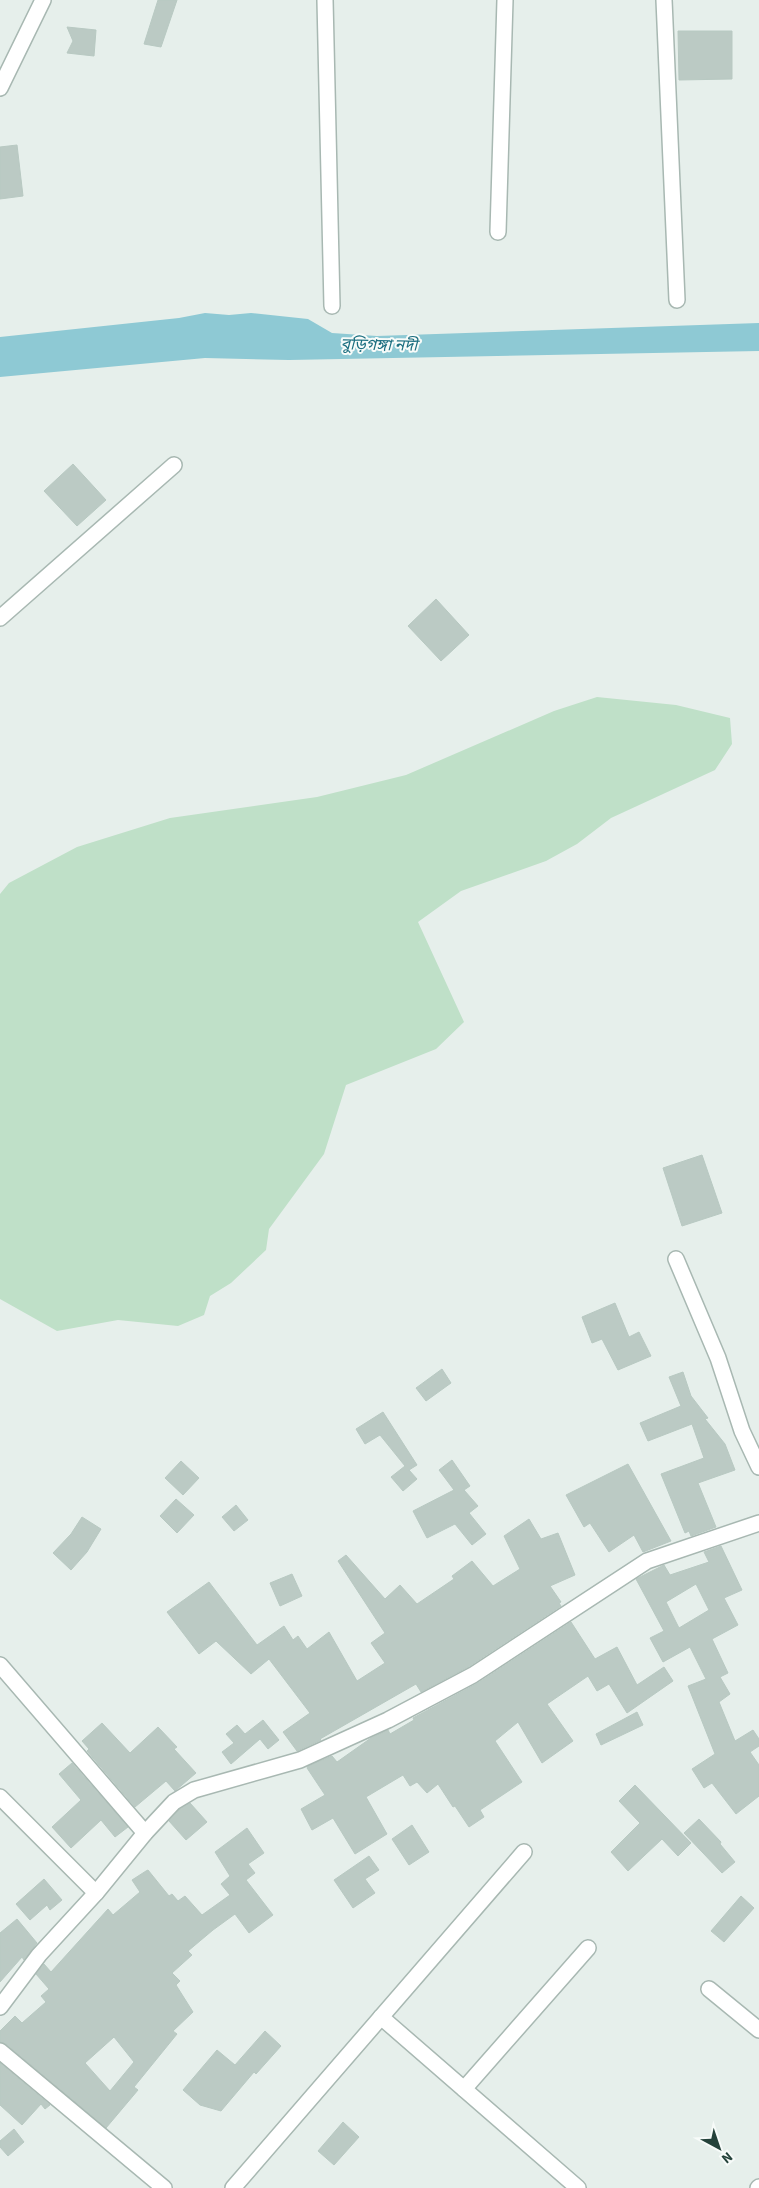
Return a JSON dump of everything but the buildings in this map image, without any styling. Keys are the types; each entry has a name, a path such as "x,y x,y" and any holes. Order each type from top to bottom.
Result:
{"street":[{"path":"0,88 43,0"},
{"path":"325,0 332,306"},
{"path":"498,232 505,0"},
{"path":"664,0 678,300"},
{"path":"0,618 174,465"},
{"path":"676,1259 718,1358 742,1430 759,1467"},
{"path":"0,2007 39,1955 96,1894 145,1833 174,1802 194,1790 300,1760 388,1720 473,1675 647,1561 759,1523"},
{"path":"0,1665 145,1833"},
{"path":"0,1797 96,1894"},
{"path":"233,2188 524,1852"},
{"path":"464,2089 588,1948"},
{"path":"709,1989 759,2030"},
{"path":"381,2017 578,2188"},
{"path":"0,2051 164,2188"}],"green space":[{"path":"597,697 676,705 730,718 732,744 715,770 611,818 577,844 546,861 461,891 418,922 464,1022 436,1049 346,1085 324,1154 269,1229 266,1250 231,1283 210,1296 204,1315 178,1326 118,1320 57,1331 0,1299 0,894 9,883 77,847 170,818 317,797 406,775 554,711"}],"water":[{"name":"বুড়িগঙ্গা নদী","path":"205,313 229,315 251,313 308,319 332,333 377,336 759,323 759,351 289,360 205,358 0,377 0,337 179,318"}]}
